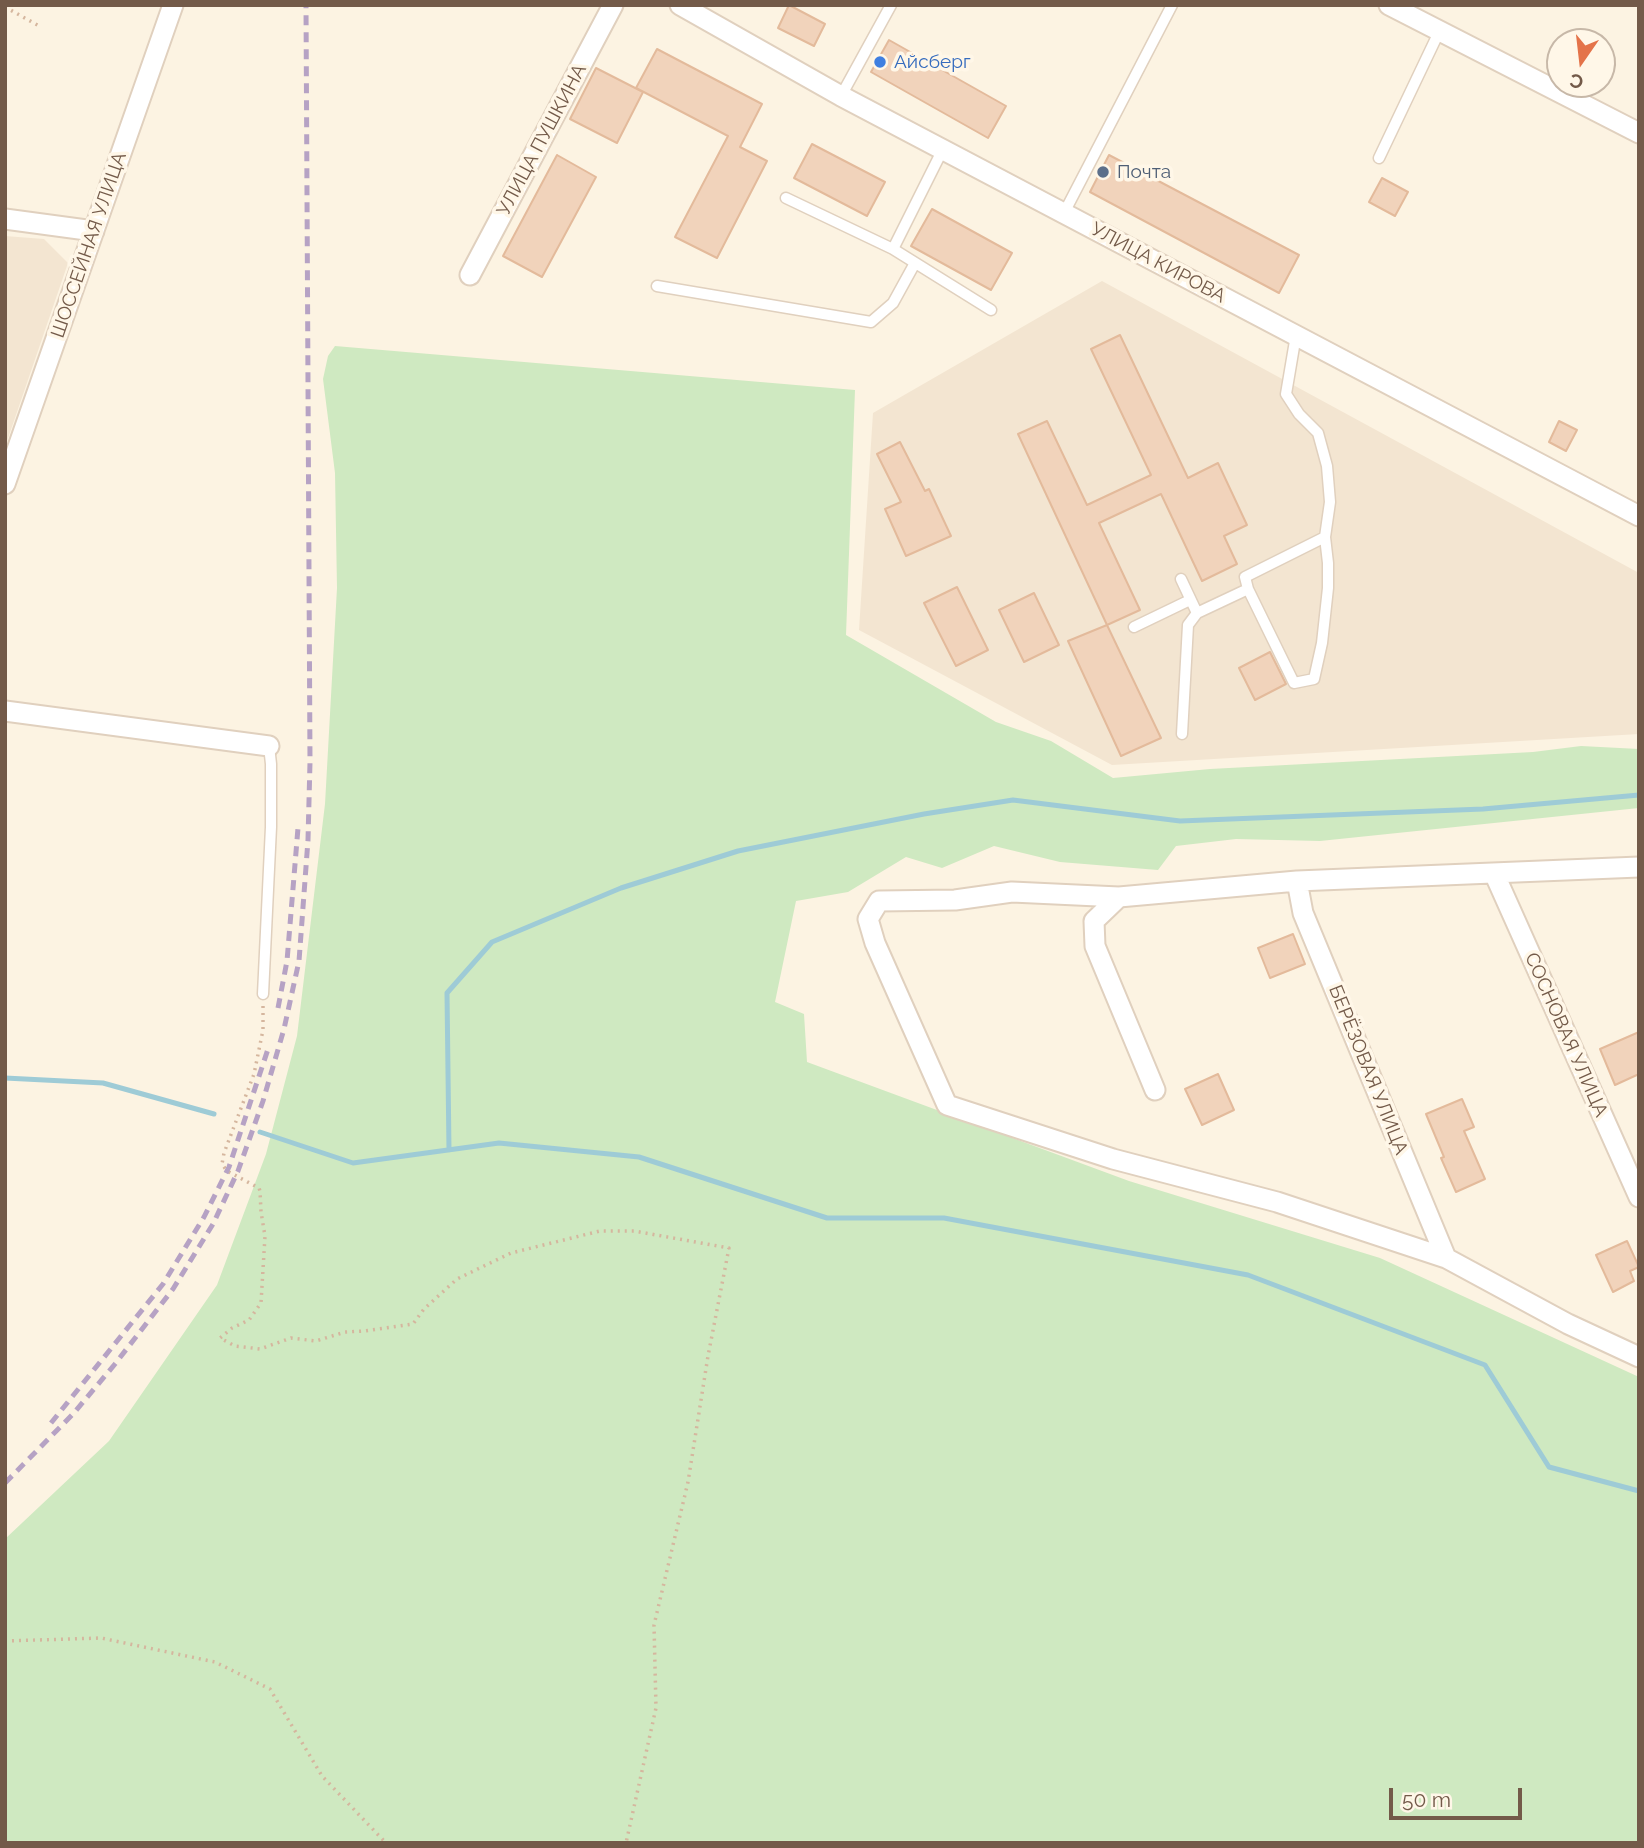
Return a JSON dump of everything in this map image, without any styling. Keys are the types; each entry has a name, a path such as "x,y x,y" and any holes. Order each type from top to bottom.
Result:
{"street":[{"name":"ШОССЕЙНАЯ УЛИЦА","path":"5,484 173,5"},
{"name":"УЛИЦА ПУШКИНА","path":"470,275 614,5"},
{"name":"УЛИЦА КИРОВА","path":"680,5 841,96 1639,516"},
{"path":"1389,5 1639,134"},
{"path":"5,219 94,231"},
{"path":"5,711 268,746"},
{"path":"1639,867 1297,881 1119,897 1012,892 955,900 879,901 868,919 875,943 947,1105 1113,1159 1278,1202 1446,1258 1568,1324 1639,1356"},
{"name":"СОСНОВАЯ УЛИЦА","path":"1494,873 1639,1197"},
{"name":"БЕРЁЗОВАЯ УЛИЦА","path":"1297,881 1303,914 1446,1258"},
{"path":"1119,897 1094,921 1095,946 1155,1090"}],"lane":[{"path":"841,96 891,5"},
{"path":"1064,213 1172,5"},
{"path":"1380,158 1439,32"},
{"path":"893,249 943,149"},
{"path":"786,198 893,249 991,310"},
{"path":"657,286 871,322 893,303 915,263"},
{"path":"1296,335 1286,394 1299,414 1318,433 1327,466 1330,502 1325,537 1328,588 1322,643 1314,678 1294,683 1248,589 1245,577 1325,537"},
{"path":"1181,579 1197,613"},
{"path":"1182,734 1188,625 1197,613 1248,589"},
{"path":"1134,627 1190,600"},
{"path":"263,994 271,827 271,764 268,746"}],"path":[{"path":"5,7 41,27"},
{"path":"263,994 263,1030 254,1074 223,1153 222,1164 227,1171 260,1191 265,1236 261,1303 249,1320 232,1328 220,1338 235,1346 260,1349 291,1338 316,1341 345,1332 413,1324 424,1309 457,1279 475,1270 511,1253 600,1231 634,1231 729,1248 688,1482 654,1625 656,1707 626,1843"},
{"path":"5,1641 101,1637 215,1662 270,1689 322,1776 386,1843"}],"shaded area":[{"path":"5,236 44,239 68,263 5,447"},
{"path":"1102,281 1639,573 1639,734 1112,765 859,630 873,413"}],"green space":[{"path":"335,346 855,390 846,635 996,722 1051,741 1113,778 1210,769 1533,752 1581,746 1639,749 1639,808 1320,841 1236,839 1176,846 1158,870 1060,862 994,846 942,868 906,857 848,892 796,901 775,1002 804,1014 807,1062 1129,1181 1380,1258 1639,1377 1639,1843 5,1843 5,1539 109,1441 217,1285 266,1154 297,1036 325,804 337,588 335,473 323,379 328,356"}],"building":[{"path":"789,5 825,24 814,46 778,28"},
{"path":"889,40 1006,106 988,138 871,72"},
{"path":"657,49 762,104 740,147 767,161 717,258 675,237 728,136 636,88"},
{"path":"596,68 643,92 617,143 570,119"},
{"path":"812,144 885,182 867,216 794,178"},
{"path":"557,155 596,177 542,277 503,256"},
{"path":"1109,155 1299,255 1279,293 1090,192"},
{"path":"1382,178 1408,192 1395,216 1369,202"},
{"path":"932,209 1012,253 991,290 911,246"},
{"path":"1120,335 1188,478 1218,463 1247,525 1224,536 1237,564 1202,581 1161,494 1099,523 1140,610 1107,625 1018,434 1047,421 1087,505 1151,475 1091,349"},
{"path":"1559,421 1577,430 1566,451 1549,442"},
{"path":"900,442 925,491 929,489 951,536 906,556 885,509 901,502 877,454"},
{"path":"957,587 988,650 956,666 924,603"},
{"path":"1034,593 1059,645 1024,662 999,610"},
{"path":"1107,625 1161,738 1121,756 1068,641"},
{"path":"1270,652 1286,684 1255,700 1239,668"},
{"path":"1293,934 1305,964 1270,978 1258,948"},
{"path":"1639,1032 1639,1074 1615,1085 1600,1049"},
{"path":"1218,1074 1234,1110 1202,1125 1185,1089"},
{"path":"1462,1099 1474,1127 1464,1131 1485,1179 1456,1192 1426,1114"},
{"path":"1627,1241 1639,1267 1630,1271 1634,1281 1613,1292 1596,1255"}],"waterway":[{"path":"449,1150 447,993 492,942 621,888 738,851 924,814 1013,800 1180,821 1483,809 1639,795"},
{"path":"5,1078 103,1083 214,1114"},
{"path":"260,1132 353,1163 499,1143 639,1157 827,1218 944,1218 1248,1275 1485,1365 1549,1467 1639,1491"}],"railway":[{"path":"5,1483 73,1414 115,1364 173,1289 213,1224 238,1171 263,1101 284,1029 299,961 308,840 310,762 306,5"},
{"path":"278,1008 287,961 298,828"},
{"path":"51,1423 163,1284 204,1217 229,1167 269,1046"}],"place":[{"name":"Айсберг","path":"880,62"},
{"name":"Почта","path":"1103,172"}]}
